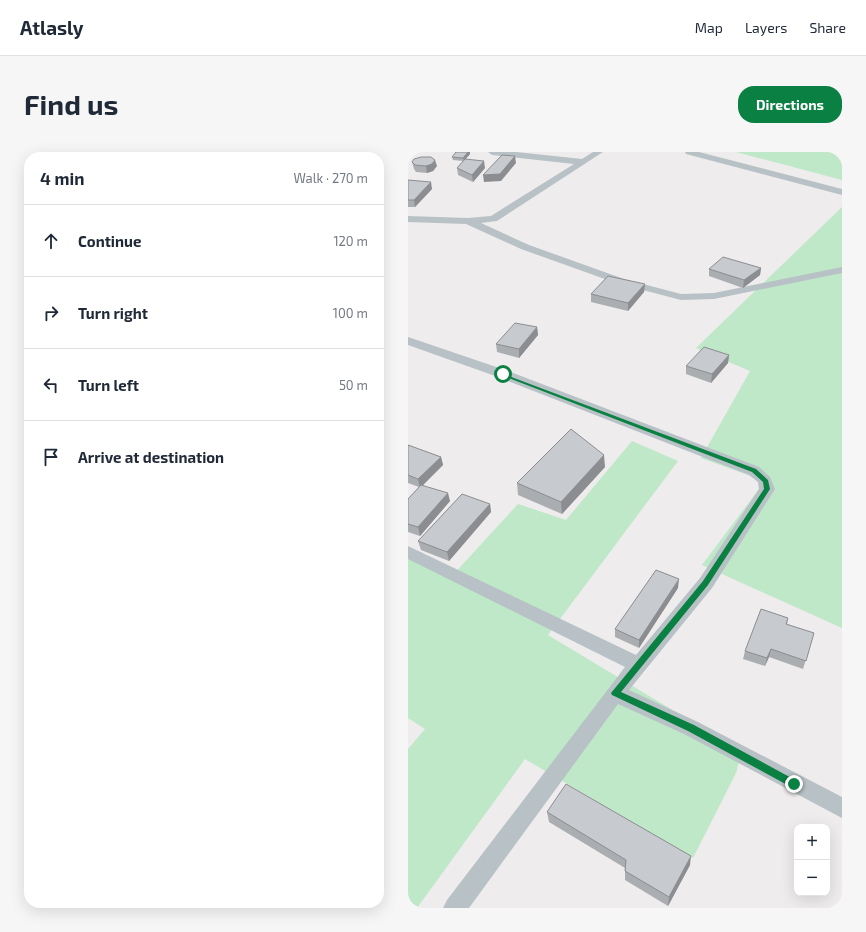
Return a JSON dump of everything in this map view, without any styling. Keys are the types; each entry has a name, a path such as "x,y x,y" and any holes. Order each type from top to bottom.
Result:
{"street":[{"path":"492,152 583,162"},
{"path":"408,219 468,221 493,220 599,152"},
{"path":"689,152 842,192"},
{"path":"468,221 525,247 620,281 681,297 714,296 842,270"},
{"path":"408,341 503,374 642,426 754,471 766,481 767,489 706,583 637,664 454,908"},
{"path":"408,552 637,664"},
{"path":"615,693 691,728 842,808"}],"green space":[{"path":"736,152 842,152 842,180"},
{"path":"842,207 842,628 702,565 765,481 701,458 750,371 696,348"},
{"path":"632,441 678,461 548,635 742,752 736,773 693,858 525,759 417,908 408,908 408,749 425,729 408,718 408,555 451,577 518,504 566,520"}],"building":[{"path":"456,152 468,152 463,158 452,157"},
{"path":"502,155 515,156 500,174 483,175"},
{"path":"431,157 435,160 432,164 426,166 415,165 412,162 414,159"},
{"path":"465,159 484,161 472,175 457,168"},
{"path":"408,180 431,182 414,200 408,200"},
{"path":"723,257 761,268 744,280 709,269"},
{"path":"608,276 645,284 628,303 591,294"},
{"path":"515,323 537,327 519,349 496,344"},
{"path":"704,347 729,355 712,374 686,366"},
{"path":"571,429 604,455 561,502 517,483"},
{"path":"408,445 441,457 418,479 408,475"},
{"path":"421,485 448,493 418,527 408,524 408,499"},
{"path":"462,494 490,504 447,552 418,541"},
{"path":"656,570 679,579 639,640 615,629"},
{"path":"761,609 788,618 786,624 814,633 806,661 771,649 767,658 745,651"},
{"path":"566,784 691,856 669,897 625,871 626,860 547,812"}],"route":[{"path":"503,374 642,426 754,471 762,476 766,481 767,489 706,583 637,664 615,693 691,728 794,784"}]}
